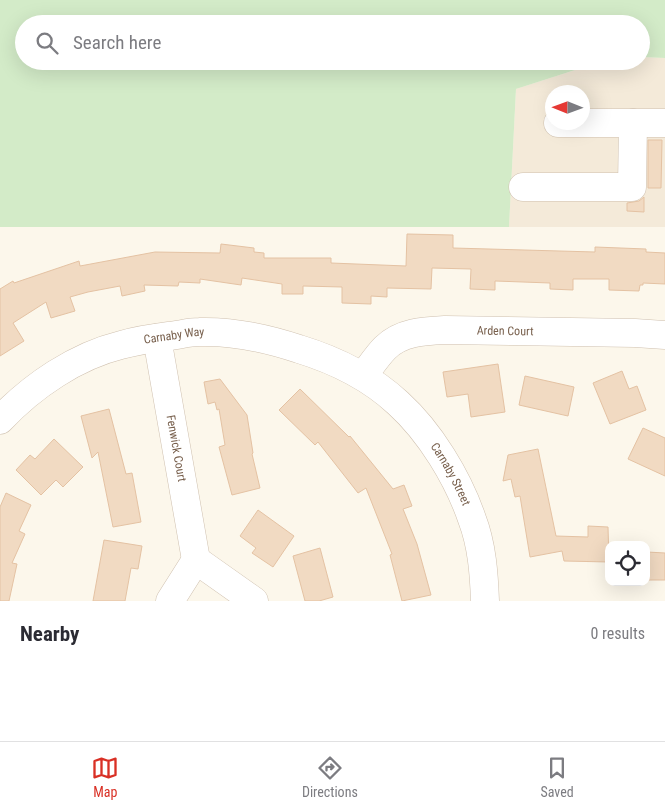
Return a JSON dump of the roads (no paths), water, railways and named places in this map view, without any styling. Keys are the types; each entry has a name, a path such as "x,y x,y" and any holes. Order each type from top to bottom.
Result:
{"street":[{"path":"590,123 665,123"},
{"path":"523,187 632,187 633,123"},
{"name":"Arden Court","path":"363,376 386,347 405,335 422,331 549,331 665,335"},
{"name":"Carnaby Way","path":"0,420 9,410 46,380 87,357 120,345 199,332 250,336 285,344 318,355 363,376"},
{"name":"Fenwick Court","path":"157,338 196,560"},
{"name":"Carnaby Street","path":"363,376 398,403 424,433 451,471 473,520 484,569 485,601"},
{"path":"170,601 196,560 254,601"}]}
